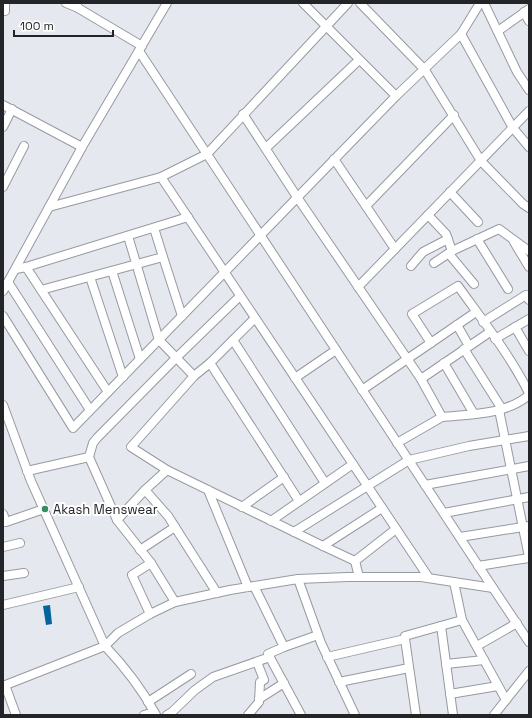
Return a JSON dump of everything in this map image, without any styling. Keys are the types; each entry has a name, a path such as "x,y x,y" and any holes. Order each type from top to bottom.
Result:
{"street":[{"path":"66,3 77,5 140,48 260,235 529,642"},
{"path":"3,291 82,147 167,3"},
{"path":"303,3 396,96"},
{"path":"49,207 161,177 207,154 348,3"},
{"path":"360,3 424,70 454,115 481,160 523,204 529,208"},
{"path":"3,316 73,428 396,96 461,34 480,3"},
{"path":"484,3 517,72 529,90"},
{"path":"498,31 526,10 529,21"},
{"path":"461,34 513,128 529,147"},
{"path":"266,148 359,60"},
{"path":"3,105 82,147"},
{"path":"3,127 12,109"},
{"path":"358,287 529,111"},
{"path":"244,114 297,197 421,379 442,417"},
{"path":"366,206 454,115"},
{"path":"3,187 24,146"},
{"path":"334,159 395,249"},
{"path":"161,177 429,578"},
{"path":"450,192 478,222"},
{"path":"428,215 446,234 450,252 474,284"},
{"path":"16,269 188,218"},
{"path":"154,228 182,316"},
{"path":"434,263 450,252 499,228 529,251"},
{"path":"128,236 159,340 194,376"},
{"path":"511,238 529,267"},
{"path":"411,266 423,252 448,239"},
{"path":"477,239 508,289"},
{"path":"41,290 163,257"},
{"path":"26,267 108,392"},
{"path":"112,270 140,359"},
{"path":"90,277 123,377"},
{"path":"8,282 90,410"},
{"path":"397,443 442,417 501,410 523,400 529,394 521,377 458,286 412,314 431,343"},
{"path":"483,322 526,295 529,300"},
{"path":"175,602 151,563 117,520 89,457 95,439 240,296"},
{"path":"362,390 476,312"},
{"path":"255,318 210,363 194,376 131,447 167,470 355,561"},
{"path":"421,379 467,347 515,327 529,319"},
{"path":"456,325 501,410 517,500 526,527 529,557 478,566"},
{"path":"515,327 529,351"},
{"path":"233,340 325,483"},
{"path":"295,378 336,350"},
{"path":"210,363 299,501"},
{"path":"444,364 474,414"},
{"path":"3,405 6,422 105,646 116,657 155,714 144,715"},
{"path":"294,532 409,460 470,446 529,436"},
{"path":"27,471 89,457"},
{"path":"271,521 353,464"},
{"path":"425,485 529,466"},
{"path":"117,520 145,490 167,470"},
{"path":"242,507 284,477"},
{"path":"145,490 168,516 217,593"},
{"path":"208,490 251,586 284,647"},
{"path":"444,513 529,497"},
{"path":"323,546 382,508"},
{"path":"4,520 44,510"},
{"path":"140,550 175,527"},
{"path":"460,537 526,527"},
{"path":"355,561 396,529"},
{"path":"3,547 20,544"},
{"path":"355,561 359,577"},
{"path":"150,614 132,575 151,563"},
{"path":"3,576 24,573"},
{"path":"16,715 4,686 105,646 118,633 150,614 175,602 251,586 298,579 421,577 493,588"},
{"path":"298,579 327,656 355,715"},
{"path":"454,582 462,620 506,700"},
{"path":"3,605 79,587"},
{"path":"327,656 405,639 405,636 462,620"},
{"path":"477,646 517,623"},
{"path":"441,626 453,715"},
{"path":"301,715 268,654 318,634"},
{"path":"405,639 416,715"},
{"path":"167,715 195,690 214,677 270,657"},
{"path":"446,664 484,660"},
{"path":"248,715 259,702 260,682 264,680 257,662"},
{"path":"339,682 409,668"},
{"path":"494,715 529,671"},
{"path":"148,702 191,674"},
{"path":"259,699 284,683"},
{"path":"450,694 498,686"}],"building":[{"path":"50,605 52,624 46,625 43,606"}],"place":[{"name":"Akash Menswear","path":"45,509"}]}
